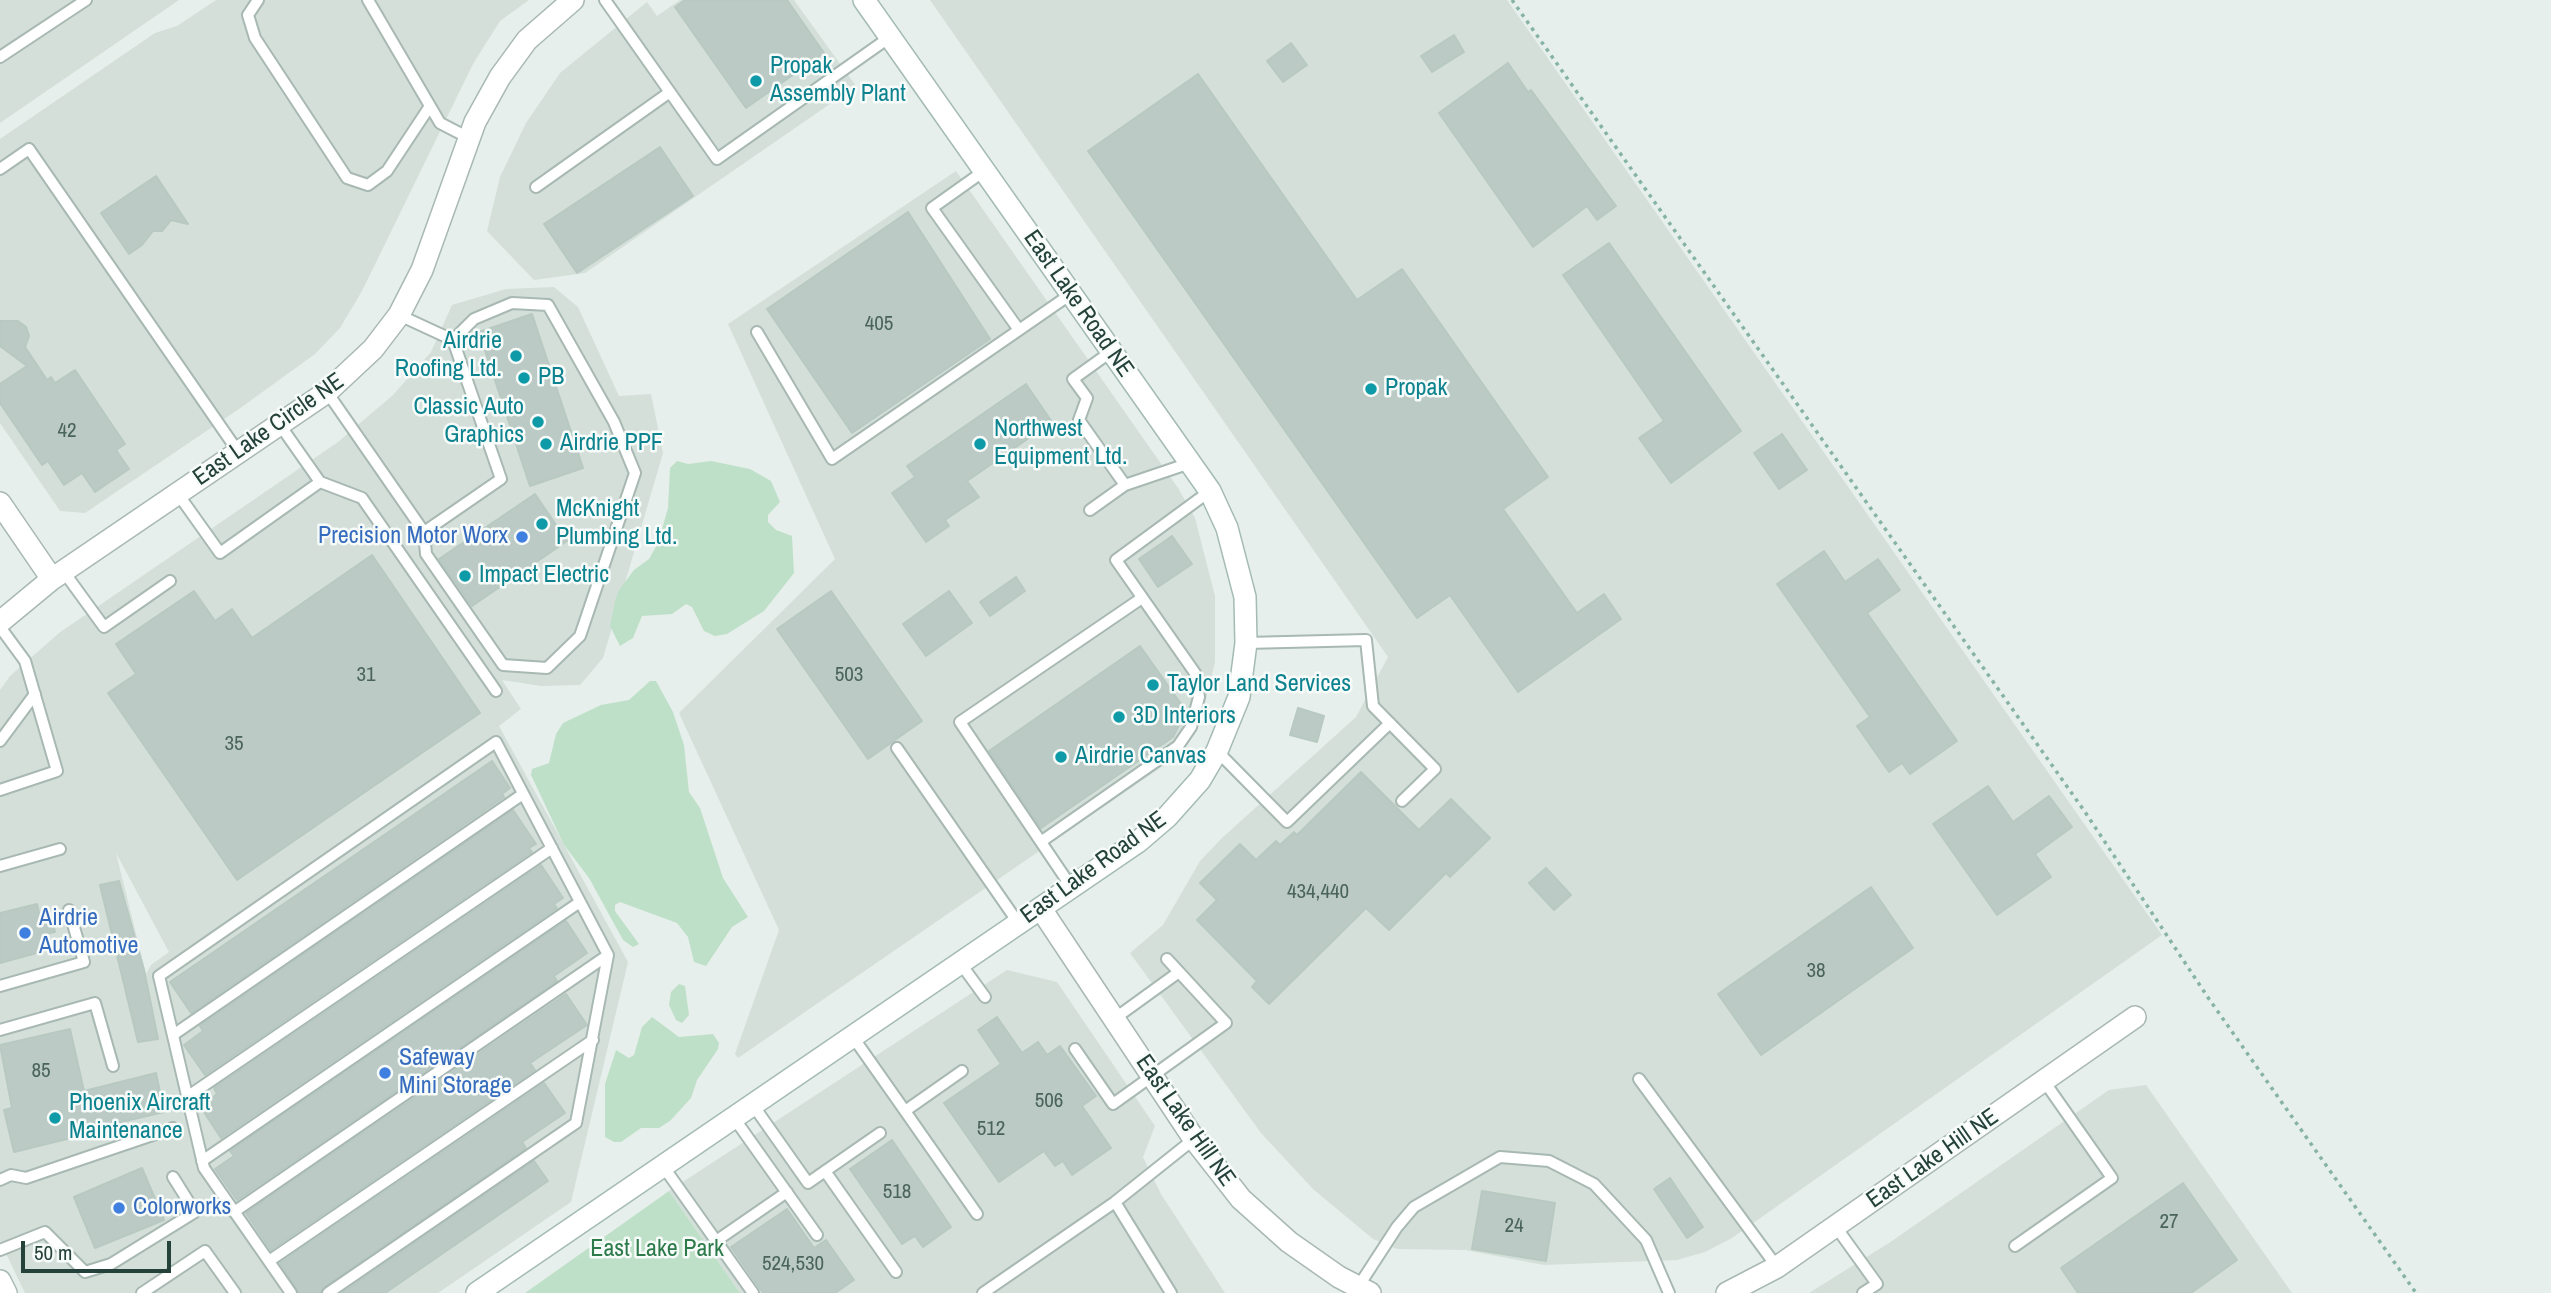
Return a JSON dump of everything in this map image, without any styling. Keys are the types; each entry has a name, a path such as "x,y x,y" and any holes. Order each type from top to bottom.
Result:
{"street":[{"name":"East Lake Circle NE","path":"0,624 58,576 327,392 357,365 399,315 422,270 469,138 500,77 527,40 573,0"},
{"name":"East Lake Road NE","path":"477,1293 1072,888 1167,817 1200,780 1217,751 1239,697 1246,643 1245,597 1237,557 1210,491 864,0"},
{"path":"0,503 58,576"},
{"name":"East Lake Hill NE","path":"1041,909 1194,1139 1251,1208 1289,1242 1364,1290"},
{"name":"East Lake Hill NE","path":"1727,1293 1777,1267 1836,1227 2134,1017"},
{"path":"0,1280 6,1293"}],"lane":[{"path":"0,57 86,0"},
{"path":"258,0 247,15 255,38 347,178 368,185 387,172 430,106"},
{"path":"368,0 440,123 469,138"},
{"path":"605,0 717,159 890,37"},
{"path":"536,187 670,92"},
{"path":"0,169 29,149 239,453"},
{"path":"985,171 932,208 1019,330"},
{"path":"757,332 832,459 1071,293"},
{"path":"327,392 424,532 426,554 503,665 547,668 580,636 635,472 614,422 548,305 512,303 474,319 453,340"},
{"path":"399,315 453,340 501,479 424,532"},
{"path":"1112,351 1073,379 1087,398 1079,420 1125,485"},
{"path":"280,425 320,482 362,498 496,691"},
{"path":"1090,510 1125,485 1190,463"},
{"path":"178,494 220,553 320,482"},
{"path":"1042,841 1178,746 1191,727 1199,697 1195,673 1116,560 1210,491"},
{"path":"58,576 104,627 170,581"},
{"path":"1072,888 960,722 1142,597"},
{"path":"0,624 25,661 57,771 0,790"},
{"path":"1246,643 1366,640 1373,706 1435,769 1402,801"},
{"path":"0,741 35,694"},
{"path":"1217,751 1287,822 1390,723"},
{"path":"290,1293 202,1161 159,975 496,742 608,955 576,1123 328,1293"},
{"path":"897,748 1019,924"},
{"path":"173,1035 523,794"},
{"path":"187,1097 552,848"},
{"path":"0,866 60,849"},
{"path":"202,1161 580,902"},
{"path":"0,986 84,962 69,910"},
{"path":"234,1212 608,955"},
{"path":"1075,1049 1114,1104 1226,1023 1167,959"},
{"path":"961,964 985,997"},
{"path":"1114,1019 1179,972"},
{"path":"0,1030 95,1003 113,1066"},
{"path":"853,1037 977,1214"},
{"path":"269,1261 593,1040"},
{"path":"905,1111 962,1071"},
{"path":"1639,1079 1777,1267"},
{"path":"2015,1246 2112,1178 2043,1081"},
{"path":"753,1105 808,1183 880,1133"},
{"path":"734,1118 817,1235"},
{"path":"0,1180 11,1175 26,1178 173,1128"},
{"path":"983,1293 1115,1202 1194,1139"},
{"path":"1364,1290 1397,1227 1414,1207 1500,1157 1549,1161 1594,1184 1646,1240 1669,1293"},
{"path":"663,1166 753,1293"},
{"path":"825,1171 897,1272"},
{"path":"0,1251 45,1232 85,1272 111,1264 195,1212 173,1177"},
{"path":"716,1241 786,1192"},
{"path":"1115,1202 1171,1293"},
{"path":"1836,1227 1877,1284 1863,1293"},
{"path":"142,1293 205,1251 235,1293"}],"path":[{"path":"1512,0 2085,812 2209,999 2416,1293"}],"shaded area":[{"path":"0,0 179,0 0,123"},
{"path":"216,0 529,0 500,21 473,64 362,291 340,328 315,354 85,513 60,511 0,423 0,139 155,33 177,26"},
{"path":"680,0 794,0 856,86 585,273 534,280 487,231 500,177 526,123 560,73 647,2 657,16"},
{"path":"930,0 1507,0 2162,935 1732,1238 1705,1252 1677,1260 1544,1265 1465,1250 1397,1249 1373,1239 1313,1189 1261,1133 1130,953 1163,925 1200,861 1222,838 1356,717 1388,657"},
{"path":"956,171 1178,488 1195,518 1215,596 1215,662 1201,719 1182,753 738,1058 735,1054 779,930 679,713 835,559 728,324"},
{"path":"554,287 578,307 619,396 651,394 663,453 603,658 580,685 541,686 502,680 521,709 499,726 628,962 571,1202 438,1293 25,1293 0,1241 0,690 10,676 59,633 338,442 393,395 431,352 452,305 506,289","holes":["116,853 169,952 151,965 146,974"]},
{"path":"1007,970 1057,982 1155,1126 1143,1157 1161,1194 1225,1293 740,1293 669,1191"},
{"path":"2146,1085 2292,1293 1809,1293 1889,1243 2109,1090"}],"green space":[{"path":"677,461 688,464 711,461 750,469 771,481 780,502 768,515 768,522 776,530 792,536 794,573 764,611 727,634 715,636 704,631 692,607 686,604 672,614 642,616 633,638 620,646 610,626 615,601 619,590 634,570 649,559 658,543 668,508 670,468"},
{"path":"650,681 656,681 673,712 684,745 689,792 700,808 723,878 748,917 732,927 706,966 694,962 688,937 677,923 620,902 615,905 615,911 639,944 633,947 623,940 589,878 564,845 531,775 532,769 549,763 556,734 563,723 601,705 629,700"},
{"path":"679,984 685,986 689,1015 682,1023 676,1020 669,1005 671,992"},
{"path":"652,1017 679,1037 713,1034 719,1043 718,1049 697,1080 691,1098 670,1121 659,1128 641,1128 621,1142 614,1142 605,1137 605,1084 616,1050 629,1058 634,1055 642,1027"},
{"name":"East Lake Park","path":"669,1191 740,1293 525,1293"}],"building":[{"name":"Propak Assembly Plant","path":"685,0 787,0 824,53 746,108 675,7"},
{"path":"1454,35 1464,52 1432,72 1421,56"},
{"path":"1291,43 1307,65 1283,82 1267,61"},
{"path":"1508,63 1616,206 1597,220 1587,206 1533,247 1439,113"},
{"name":"Propak","path":"1198,74 1357,300 1402,269 1548,477 1503,509 1577,613 1604,594 1621,619 1518,692 1450,595 1417,618 1088,151"},
{"path":"660,147 693,196 577,273 544,224"},
{"path":"156,176 188,224 171,220 162,231 153,231 142,245 129,254 101,213"},
{"path":"908,212 990,339 852,433 767,309"},
{"path":"1609,243 1741,431 1671,483 1639,438 1664,421 1563,275"},
{"path":"532,314 583,468 530,486 479,332"},
{"path":"0,321 18,321 26,327 29,336 25,347 47,380 51,377 55,383 75,370 125,444 116,450 129,469 95,492 82,473 64,485 48,461 42,465 0,403 0,384 27,366 0,346"},
{"name":"Northwest Equipment Ltd.","path":"1026,384 1052,422 967,481 979,497 945,520 949,526 926,542 892,493 915,477 907,466"},
{"path":"1782,434 1807,470 1779,489 1754,453"},
{"path":"535,494 567,541 472,606 439,559"},
{"path":"1172,536 1192,564 1158,587 1139,559"},
{"path":"1824,551 1845,582 1878,559 1900,590 1867,613 1957,741 1910,774 1902,763 1889,772 1857,726 1870,717 1777,584"},
{"path":"372,555 480,713 237,880 108,693 136,674 116,644 194,591 215,621 232,609 252,638"},
{"path":"1016,577 1025,591 990,616 980,602"},
{"path":"831,591 922,721 868,759 777,629"},
{"path":"949,591 972,623 926,656 903,624"},
{"path":"1140,646 1186,711 1173,737 1041,828 989,751"},
{"path":"1298,708 1324,716 1317,742 1290,735"},
{"path":"492,761 510,788 502,794 504,797 191,1013 170,982"},
{"path":"1361,772 1419,830 1451,799 1490,838 1450,877 1446,873 1389,930 1366,908 1269,1004 1252,987 1257,981 1197,920 1217,900 1200,883 1240,844 1256,860 1276,841 1280,845 1294,832 1297,835"},
{"path":"1988,786 2013,822 2049,796 2072,827 2035,854 2051,877 1997,915 1933,824"},
{"path":"513,810 536,844 529,848 532,852 205,1075 184,1045 203,1031 200,1026"},
{"path":"541,865 563,898 554,904 557,908 221,1138 200,1106 217,1094 214,1088"},
{"path":"1546,868 1571,895 1554,910 1529,883"},
{"path":"119,881 144,970 158,1039 138,1042 100,885"},
{"path":"1871,887 1913,948 1761,1055 1718,994"},
{"name":"Airdrie Automotive","path":"37,904 40,917 51,915 55,932 44,934 48,950 0,963 0,913"},
{"path":"566,921 587,953 554,976 557,981 237,1200 215,1169 234,1156 230,1151"},
{"path":"566,994 587,1025 530,1063 535,1070 271,1250 246,1213"},
{"path":"997,1017 1022,1053 1038,1042 1047,1055 1060,1046 1096,1096 1082,1106 1111,1148 1072,1175 1063,1161 1055,1166 1044,1151 999,1182 944,1103 1001,1064 978,1030"},
{"path":"70,1029 84,1091 156,1073 164,1112 70,1134 71,1138 14,1152 4,1110 12,1108 0,1045"},
{"path":"544,1083 565,1113 522,1142 526,1148 324,1287 320,1293 299,1293 280,1263"},
{"path":"892,1140 951,1227 923,1247 915,1236 902,1244 850,1169"},
{"path":"534,1161 548,1181 385,1293 342,1293"},
{"name":"Colorworks","path":"142,1168 164,1220 95,1248 74,1197"},
{"path":"1670,1178 1703,1227 1687,1238 1654,1189"},
{"path":"2183,1183 2237,1260 2191,1293 2078,1293 2061,1268"},
{"path":"1482,1191 1555,1203 1546,1261 1472,1249"},
{"path":"787,1209 814,1248 826,1240 854,1280 835,1293 763,1293 731,1247"}],"place":[{"name":"Propak Assembly Plant","path":"756,81"},
{"name":"Airdrie Roofing Ltd.","path":"516,356"},
{"name":"PB","path":"524,378"},
{"name":"Propak","path":"1371,389"},
{"name":"Classic Auto Graphics","path":"538,422"},
{"name":"Airdrie PPF","path":"546,444"},
{"name":"Northwest Equipment Ltd.","path":"980,444"},
{"name":"McKnight Plumbing Ltd.","path":"542,524"},
{"name":"Precision Motor Worx","path":"522,537"},
{"name":"Impact Electric","path":"465,576"},
{"name":"Taylor Land Services","path":"1153,685"},
{"name":"3D Interiors","path":"1119,717"},
{"name":"Airdrie Canvas","path":"1061,757"},
{"name":"Airdrie Automotive","path":"25,933"},
{"name":"Safeway Mini Storage","path":"385,1073"},
{"name":"Phoenix Aircraft Maintenance","path":"55,1118"},
{"name":"Colorworks","path":"119,1208"}]}
